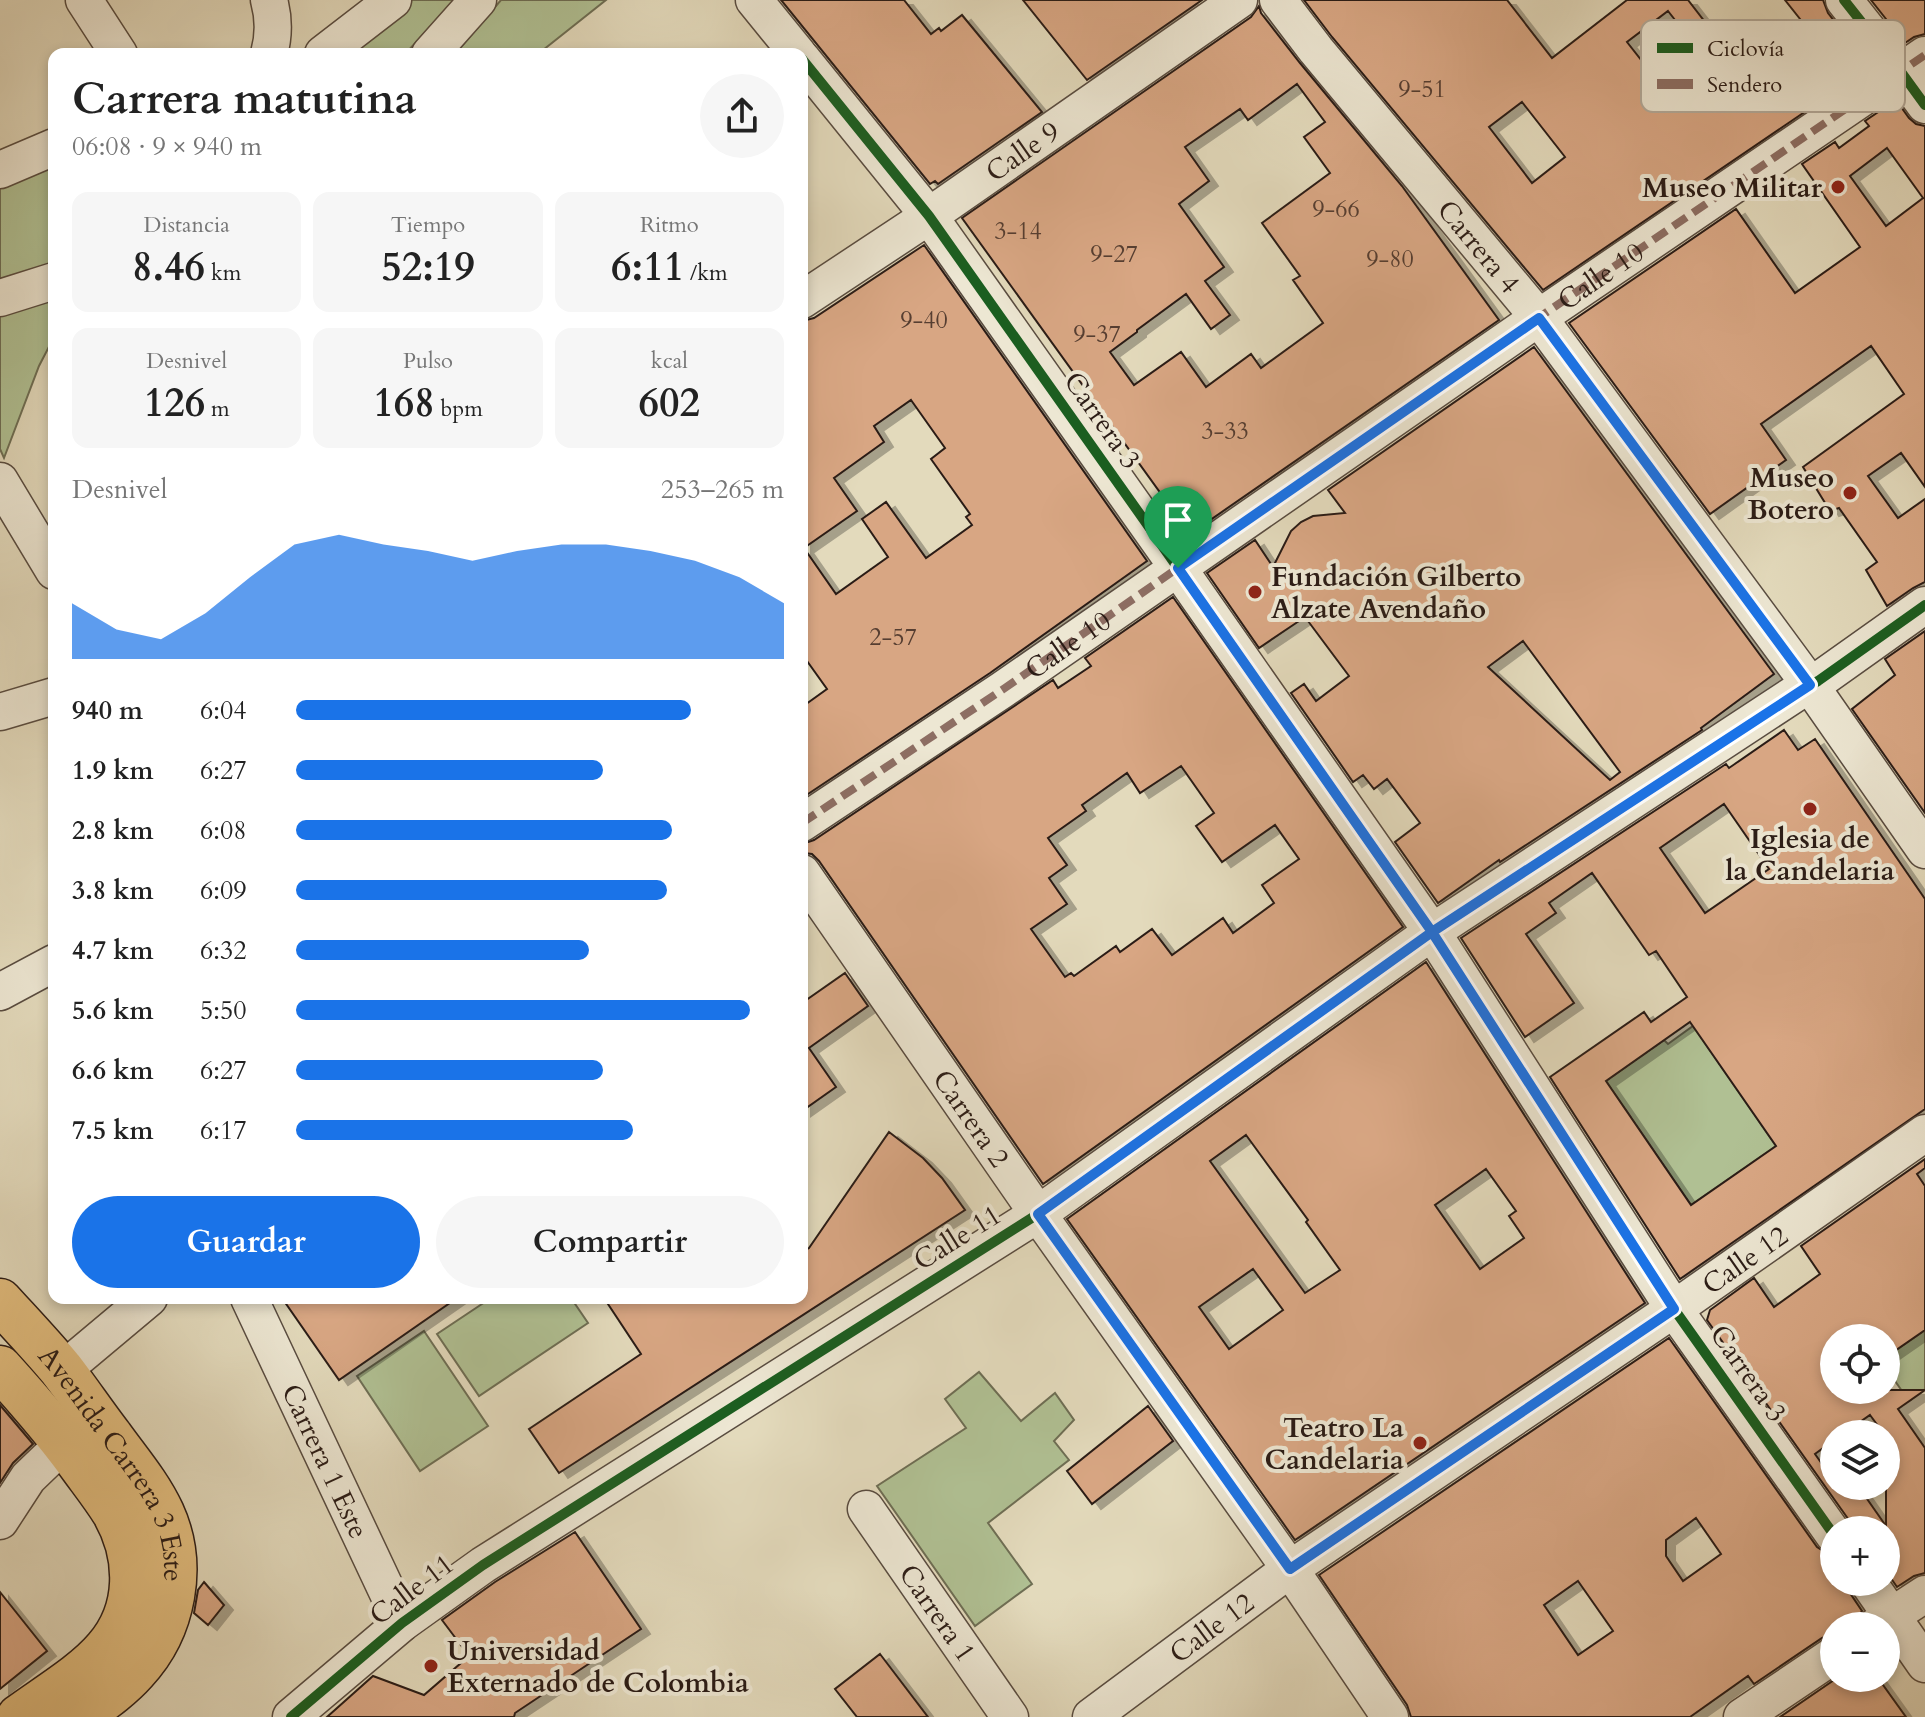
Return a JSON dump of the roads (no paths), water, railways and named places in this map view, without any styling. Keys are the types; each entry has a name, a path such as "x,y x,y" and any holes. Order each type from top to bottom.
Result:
{"main road":[{"name":"Avenida Carrera 3 Este","path":"0,1301 61,1369 139,1475 162,1514 174,1550 175,1568 152,1599 132,1566 115,1514 67,1447 0,1368"},
{"path":"19,1717 81,1672 152,1599 165,1621 147,1657 121,1685 79,1717"}],"street":[{"path":"84,0 115,48"},
{"path":"269,0 273,20 270,48"},
{"path":"331,48 393,0"},
{"path":"439,48 478,0"},
{"path":"754,0 793,48"},
{"name":"Calle 9","path":"808,296 929,216 1239,0"},
{"name":"Carrera 4","path":"1278,0 1539,318 1810,685 1925,850"},
{"path":"1844,0 1866,20"},
{"path":"1913,63 1925,105"},
{"name":"Carrera 3","path":"808,66 929,216 1178,568 1432,932 1674,1309 1821,1516"},
{"name":"Calle 10","path":"808,819 1002,690 1841,112"},
{"path":"0,170 48,149"},
{"path":"0,298 48,283"},
{"path":"0,481 48,561"},
{"name":"Calle 11","path":"291,1717 402,1623 483,1565 1038,1214 1432,932 1810,685 1925,605"},
{"path":"0,712 48,698"},
{"name":"Carrera 2","path":"808,882 1038,1214 1290,1569 1390,1717"},
{"path":"0,992 48,966"},
{"name":"Calle 12","path":"1091,1717 1290,1569 1674,1309 1925,1133"},
{"path":"61,1369 142,1304"},
{"name":"Carrera 1 Este","path":"252,1304 402,1623"},
{"path":"0,1521 28,1478 54,1453 67,1447"},
{"name":"Carrera 1","path":"866,1509 1010,1717"},
{"path":"1898,1612 1925,1594"},
{"path":"1900,1638 1925,1664"},
{"path":"1742,1717 1820,1664"}],"place":[{"name":"Museo Militar","path":"1838,187"},
{"name":"Museo Botero","path":"1850,493"},
{"name":"Fundación Gilberto Alzate Avendaño","path":"1255,592"},
{"name":"Iglesia de la Candelaria","path":"1810,809"},
{"name":"Teatro La Candelaria","path":"1420,1443"},
{"name":"Universidad Externado de Colombia","path":"431,1666"}]}
